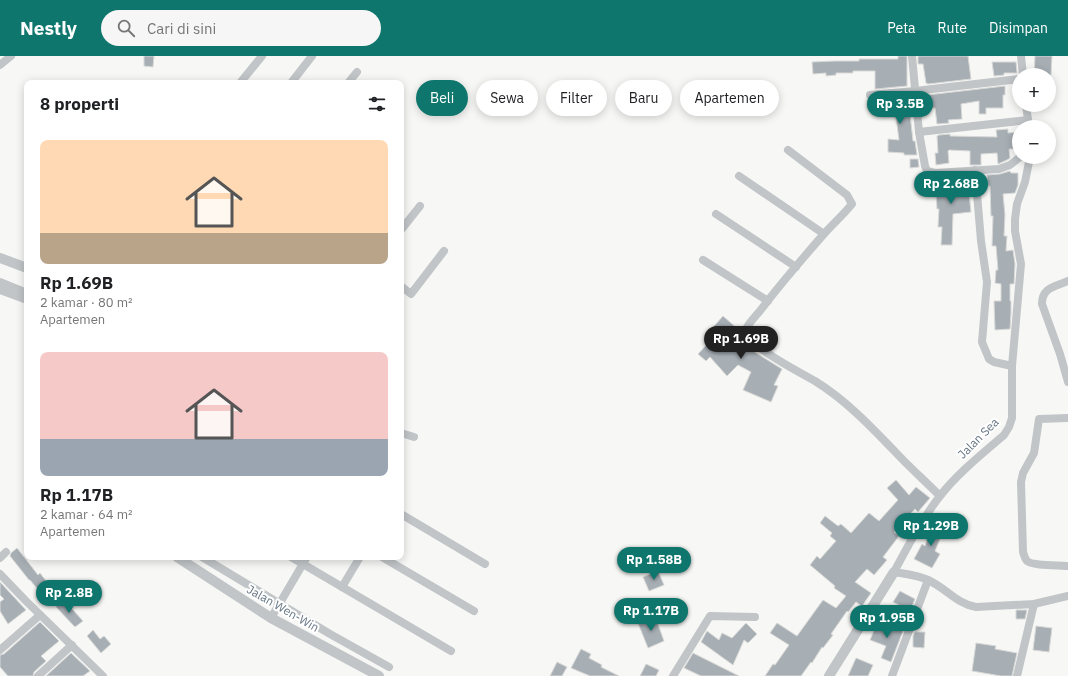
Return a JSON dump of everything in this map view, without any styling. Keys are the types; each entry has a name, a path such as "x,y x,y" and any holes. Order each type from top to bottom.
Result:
{"street":[{"path":"0,65 11,56"},
{"path":"242,80 262,56"},
{"path":"293,80 312,56"},
{"path":"912,56 919,132 927,171 935,172 999,169 1012,163"},
{"path":"1021,56 1022,68"},
{"path":"350,80 357,72"},
{"path":"870,95 1012,80"},
{"path":"919,132 1012,125"},
{"path":"788,150 848,195 852,204 824,234 768,301 746,331 748,339 762,350 820,384 837,396 868,424 904,462 940,496"},
{"name":"Jalan Sea","path":"829,676 894,572 917,530 940,496 954,480 1004,435 1009,428 1012,418 1012,366 1021,264 1014,231 1017,204 1025,182 1029,164"},
{"path":"975,170 981,241 987,282 982,342 989,359 994,362 1012,366"},
{"path":"739,176 824,234"},
{"path":"404,226 420,206"},
{"path":"716,214 796,267"},
{"path":"404,288 411,294 444,251"},
{"path":"0,258 24,267"},
{"path":"703,260 768,301"},
{"path":"0,282 24,292"},
{"path":"1068,282 1045,291 1042,296 1042,304 1060,354 1068,382"},
{"path":"0,290 24,299"},
{"path":"1068,418 1038,419 1034,453 1023,473 1021,482 1022,541 1023,552 1026,560 1034,564 1068,566"},
{"path":"404,433 414,437"},
{"path":"404,516 485,564"},
{"name":"Jalan Wen-Win","path":"182,560 271,618 379,676"},
{"path":"207,560 389,667"},
{"path":"342,587 358,560"},
{"path":"387,560 474,611"},
{"path":"271,618 305,561 342,587 451,651"},
{"path":"894,572 928,580 968,606 992,608 1034,604 1068,596"},
{"path":"0,574 102,676"},
{"path":"892,676 928,580"},
{"path":"1017,676 1034,604"},
{"path":"2,645 40,615"},
{"path":"673,676 710,616 755,617"},
{"path":"38,676 72,646"}],"building":[{"path":"144,56 154,56 153,67 144,66"},
{"path":"898,56 907,56 907,86 875,89 875,71 853,71 853,73 836,73 836,75 826,76 826,73 813,74 812,62 859,61 859,59 898,59"},
{"path":"918,56 968,56 971,79 928,84 926,83 923,64 918,64"},
{"path":"1035,56 1052,56 1051,68 1034,68"},
{"path":"992,62 1016,62 1017,68 1012,68 1012,73 1004,73 1004,75 994,76"},
{"path":"1005,86 1003,108 986,108 986,114 979,114 979,101 961,104 962,119 948,120 949,123 937,124 935,108 927,108 927,95"},
{"path":"907,97 907,100 911,100 912,114 910,114 913,141 915,141 917,155 904,155 904,153 888,152 888,139 899,140 896,117 881,117 881,100"},
{"path":"1008,129 1008,133 1012,133 1012,149 1009,149 1010,158 1007,160 998,164 997,153 981,154 981,165 970,165 970,151 949,150 949,163 936,165 935,153 938,153 937,136 950,134 950,136 997,137 996,130"},
{"path":"910,159 918,159 919,167 910,168"},
{"path":"1010,171 1011,173 1018,173 1018,185 1015,193 1003,194 1005,215 1004,236 1007,236 1006,251 1013,250 1015,264 1014,284 1010,284 1010,329 995,330 994,301 1001,301 1001,284 995,283 996,270 998,270 996,246 992,246 993,216 991,216 990,186 988,186 987,175 1000,174"},
{"path":"963,177 965,193 969,193 971,212 953,214 952,245 941,245 942,227 938,227 939,209 937,209 935,179"},
{"path":"723,316 740,331 743,340 753,351 782,369 774,385 778,386 771,402 743,390 751,372 738,365 727,376 710,357 706,361 698,354 713,338 708,333"},
{"path":"896,480 909,495 916,487 930,498 918,512 915,509 894,532 899,536 883,557 887,560 874,575 867,569 855,582 871,593 862,606 856,602 848,612 847,611 831,634 833,635 823,648 822,647 812,663 811,662 801,676 765,676 789,645 770,633 777,623 797,636 823,600 836,608 846,596 834,588 835,586 810,565 817,556 820,559 836,541 830,536 832,533 820,523 825,516 838,526 841,524 851,533 869,513 879,521 898,500 887,488"},
{"path":"933,523 945,527 935,551 940,554 932,568 914,559 922,544 925,546"},
{"path":"17,548 24,557 24,560 26,560 38,575 40,573 56,594 46,599 10,556 11,553"},
{"path":"658,571 664,585 649,591 643,577"},
{"path":"0,582 26,610 8,624 0,611 0,602 4,599 0,595"},
{"path":"900,591 915,599 910,611 893,602"},
{"path":"64,600 83,621 75,627 56,607"},
{"path":"1016,610 1027,610 1025,619 1016,619"},
{"path":"655,616 664,641 648,648 638,623"},
{"path":"878,621 903,631 891,662 881,658 886,646 870,640"},
{"path":"40,622 59,641 41,656 46,661 34,672 33,676 8,676 0,667 0,655 4,654"},
{"path":"746,623 757,634 748,643 744,640 733,665 701,642 707,631 719,640 722,633 732,638"},
{"path":"1036,626 1052,628 1049,652 1033,650"},
{"path":"93,630 100,639 104,636 111,644 101,653 87,636"},
{"path":"915,632 925,632 924,648 913,647 913,636"},
{"path":"976,643 996,646 995,649 1017,653 1012,676 1001,676 972,671"},
{"path":"581,649 591,654 589,658 602,665 601,667 619,676 590,676 571,668"},
{"path":"71,653 90,671 83,676 46,676"},
{"path":"693,653 739,676 701,676 684,668"},
{"path":"856,658 873,665 868,676 848,676"},
{"path":"557,662 567,667 562,676 550,676"},
{"path":"646,664 659,670 656,676 640,676"}]}
